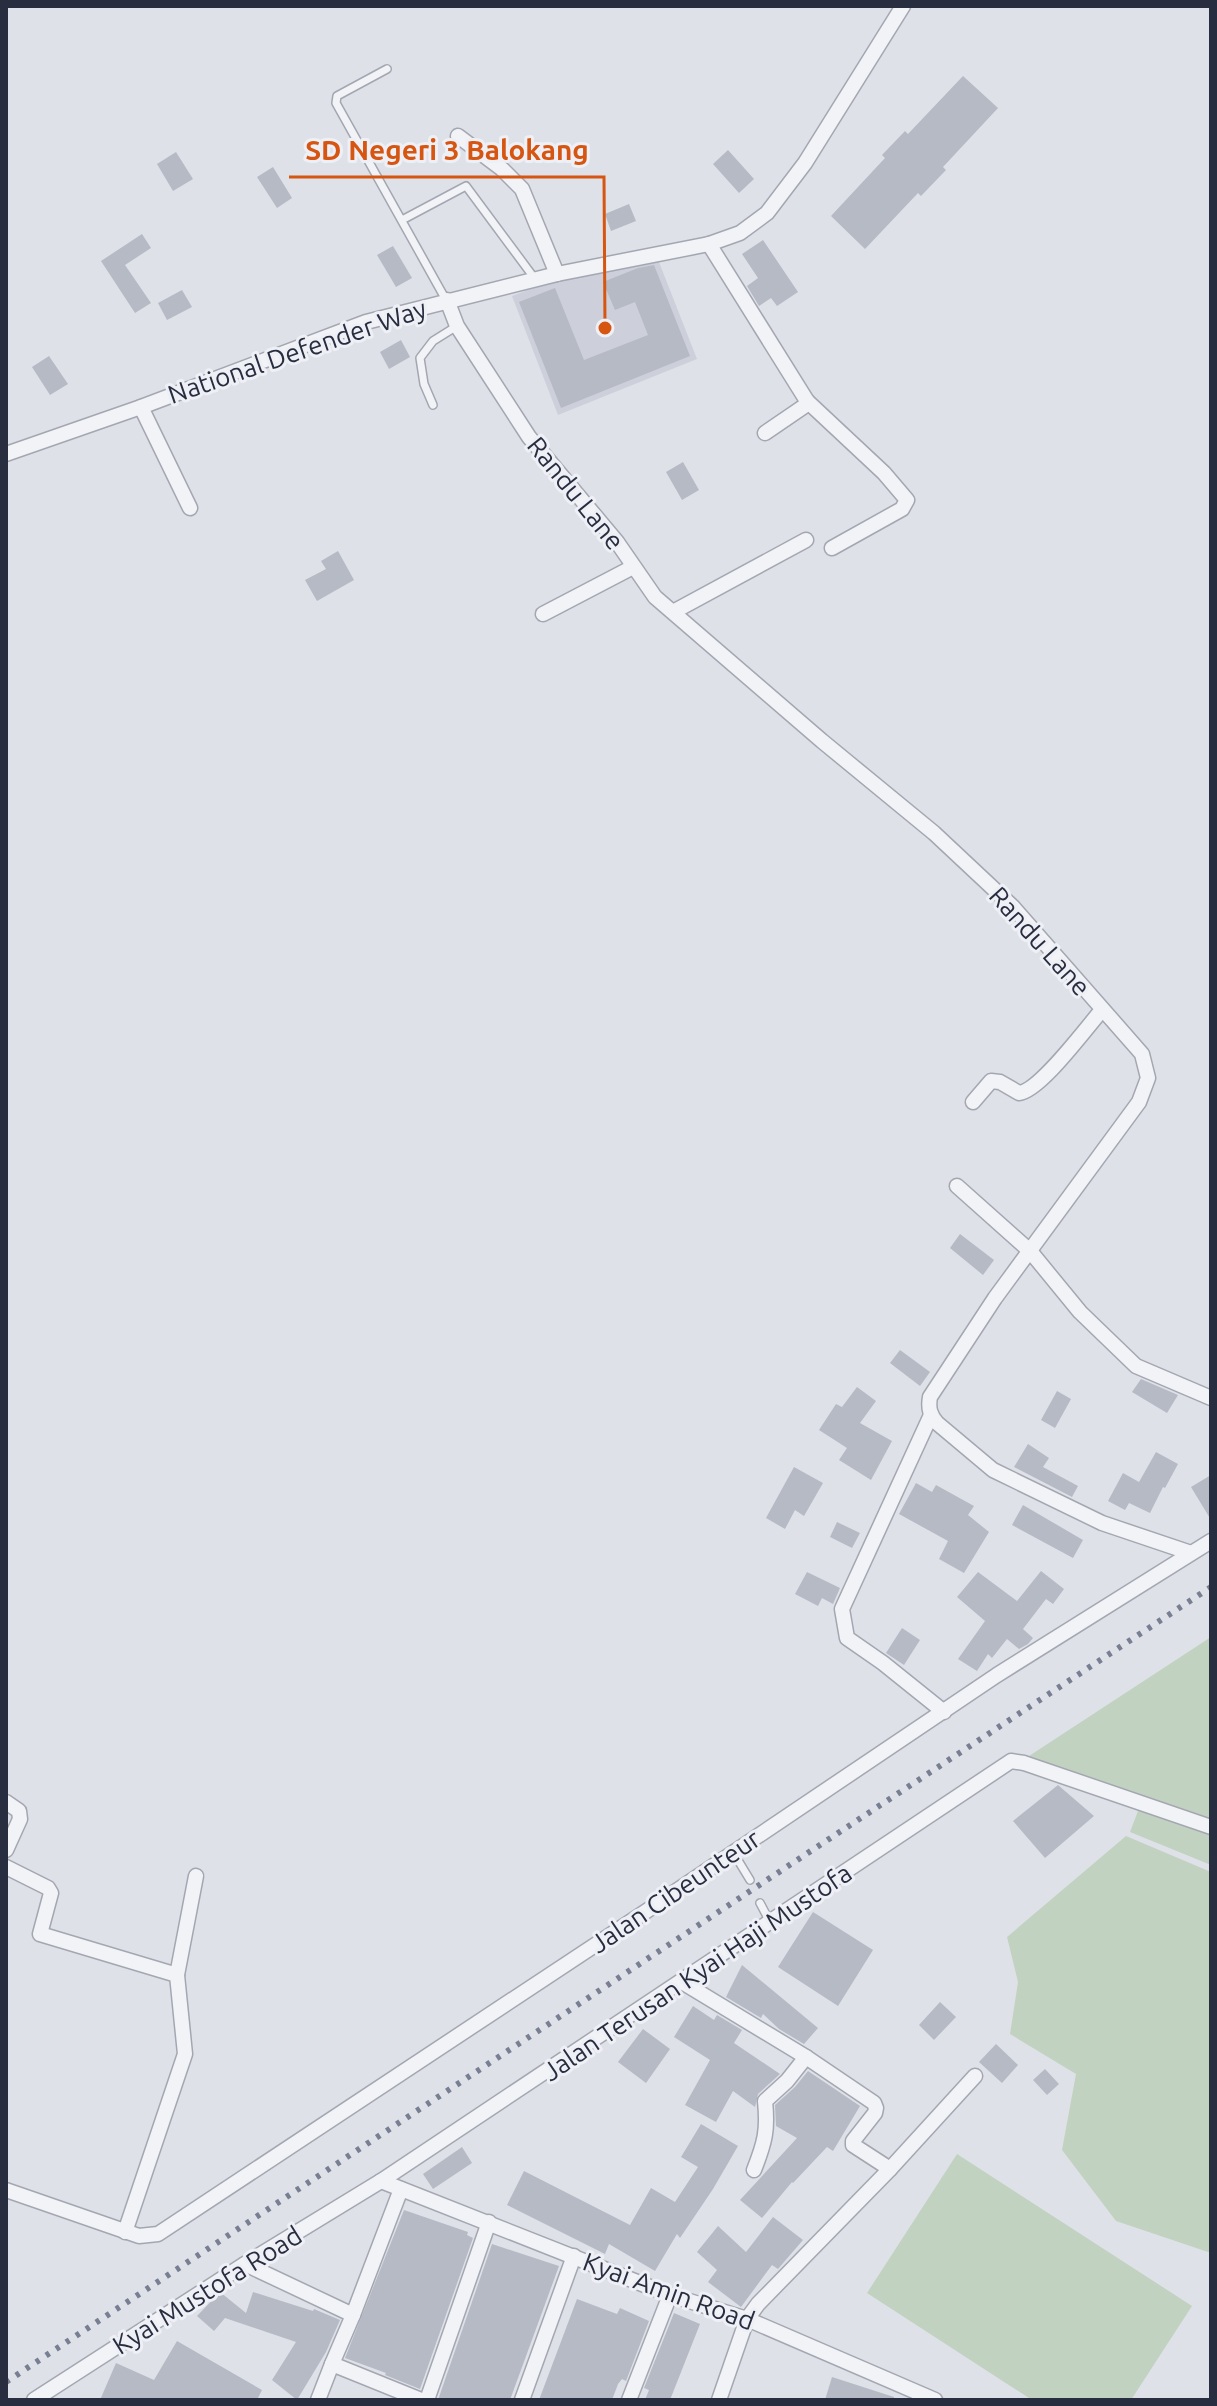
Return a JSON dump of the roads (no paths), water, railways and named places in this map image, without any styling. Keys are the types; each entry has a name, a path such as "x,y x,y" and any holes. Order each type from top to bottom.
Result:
{"street":[{"name":"National Defender Way","path":"6,454 366,322 535,279 709,244 740,233 767,213 805,163 903,6"},
{"path":"458,136 502,169 522,189 557,274"},
{"path":"709,244 807,401 884,473 907,500 902,509 832,548"},
{"name":"Randu Lane","path":"447,300 457,326 529,437 617,542 655,597 934,833 1013,907 1142,1054 1148,1078 1139,1102 995,1298 930,1397 931,1415 842,1609 847,1638 944,1712"},
{"path":"765,433 806,405 807,401"},
{"path":"141,407 190,508"},
{"path":"673,612 806,540"},
{"path":"543,614 633,567"},
{"path":"973,1102 991,1081 1000,1082 1019,1093 1029,1090 1102,1010"},
{"path":"957,1186 1030,1251 1080,1312 1136,1366 1211,1398"},
{"path":"931,1415 993,1470 1102,1523 1191,1553"},
{"name":"Jalan Cibeunteur","path":"132,2234 158,2234 997,1675 1211,1541"},
{"name":"Jalan Terusan Kyai Haji Mustofa","path":"381,2181 1011,1761 1211,1827"},
{"path":"6,1802 19,1811 20,1819 6,1850"},
{"path":"6,1867 48,1888 51,1893 40,1934 177,1975"},
{"path":"6,2190 132,2234 185,2054 177,1975 196,1876"},
{"path":"682,1982 806,2057 874,2103 875,2113 853,2145 890,2169"},
{"path":"754,2170 767,2130 765,2101 787,2081 806,2057"},
{"path":"719,2400 747,2319 758,2304 890,2169 975,2076"},
{"name":"Kyai Amin Road","path":"381,2181 670,2295 747,2319 935,2400"},
{"name":"Kyai Mustofa Road","path":"34,2400 381,2181"},
{"path":"318,2400 401,2189"},
{"path":"427,2400 489,2222"},
{"path":"522,2400 574,2256"},
{"path":"245,2264 353,2315"},
{"path":"629,2400 670,2295"},
{"path":"332,2364 421,2400"}],"lane":[{"path":"387,69 336,99 447,300"},
{"path":"402,220 466,186 535,279"},
{"path":"433,405 424,384 420,358 433,341 457,326"},
{"path":"733,1852 750,1880"},
{"path":"760,1903 770,1922"}],"railway":[{"path":"6,2382 1211,1587"}],"place":[{"name":"SD Negeri 3 Balokang","path":"605,328"}]}
